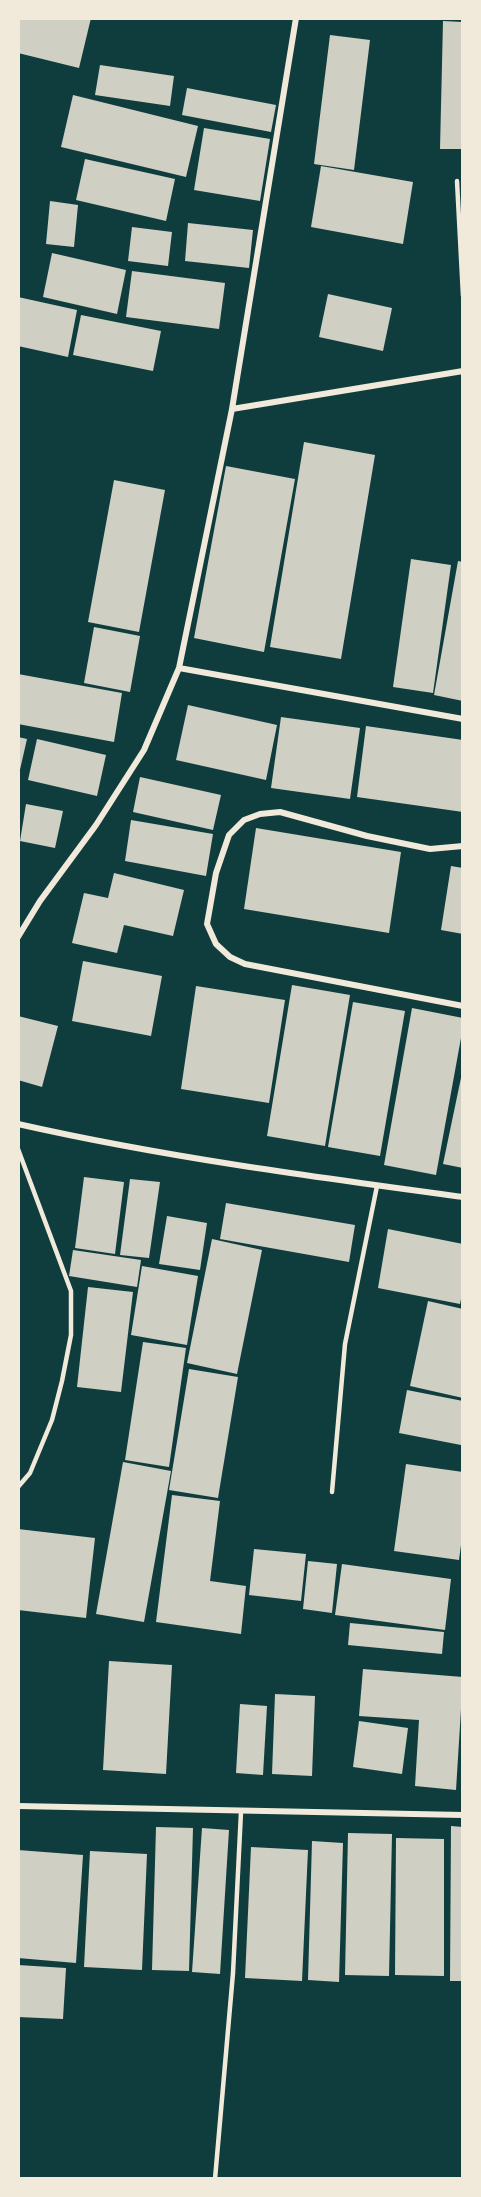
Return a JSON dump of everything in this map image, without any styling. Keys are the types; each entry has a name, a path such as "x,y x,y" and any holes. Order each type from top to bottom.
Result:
{"street":[{"path":"18,937 40,901 96,825 144,750 178,668 232,409 296,18"},
{"path":"232,409 463,371"},
{"path":"178,668 463,719"},
{"path":"463,846 430,849 367,837 280,812 260,814 244,820 229,835 216,873 207,924 216,944 230,957 245,964 463,1006"},
{"path":"18,1124 101,1142 378,1186 463,1197"},
{"path":"18,1806 463,1815"}],"lane":[{"path":"458,181 463,296"},
{"path":"18,1149 71,1292 71,1335 52,1419 30,1473 18,1487"},
{"path":"332,1492 345,1344 378,1186"},
{"path":"215,2179 233,1973 241,1812"}],"building":[{"path":"18,18 91,18 79,68 18,53"},
{"path":"443,21 463,22 463,149 440,149"},
{"path":"330,35 370,40 354,170 314,164"},
{"path":"100,65 174,76 170,106 95,95"},
{"path":"187,88 276,105 271,132 182,115"},
{"path":"73,95 198,126 186,177 61,147"},
{"path":"204,128 270,139 260,201 194,190"},
{"path":"85,159 175,179 166,221 76,200"},
{"path":"321,166 413,182 403,244 311,227"},
{"path":"50,201 78,205 74,247 46,244"},
{"path":"188,223 253,230 249,268 185,261"},
{"path":"132,227 172,232 168,266 128,261"},
{"path":"52,253 126,270 117,314 43,297"},
{"path":"132,271 225,283 219,329 126,317"},
{"path":"328,294 392,308 383,351 319,337"},
{"path":"18,297 77,310 68,357 18,346"},
{"path":"81,315 161,331 153,371 73,355"},
{"path":"304,442 375,455 341,659 270,647"},
{"path":"226,466 295,479 264,652 194,638"},
{"path":"114,480 165,490 139,632 88,622"},
{"path":"411,559 451,565 433,693 393,687"},
{"path":"458,561 463,562 463,701 434,695"},
{"path":"94,627 140,636 130,692 84,683"},
{"path":"18,674 122,693 114,742 18,724"},
{"path":"188,705 277,725 266,780 176,760"},
{"path":"281,717 360,728 350,799 271,788"},
{"path":"366,726 463,740 463,812 357,797"},
{"path":"18,737 27,739 19,774 18,774"},
{"path":"37,739 106,755 97,796 28,780"},
{"path":"140,777 221,795 213,830 133,812"},
{"path":"26,804 63,811 55,848 20,841"},
{"path":"131,820 213,834 206,876 125,861"},
{"path":"256,828 401,852 389,933 244,909"},
{"path":"451,866 463,868 463,934 441,930"},
{"path":"114,873 184,890 173,936 124,925 117,953 72,943 84,893 108,898"},
{"path":"83,961 162,976 151,1036 72,1021"},
{"path":"292,985 350,995 325,1146 267,1136"},
{"path":"196,986 285,1000 269,1103 181,1089"},
{"path":"353,1002 405,1011 380,1156 328,1147"},
{"path":"412,1008 463,1018 436,1175 384,1165"},
{"path":"18,1016 58,1026 42,1087 18,1080"},
{"path":"463,1073 463,1168 443,1164"},
{"path":"84,1177 124,1182 115,1254 75,1248"},
{"path":"130,1179 160,1182 149,1258 120,1255"},
{"path":"226,1203 355,1225 349,1262 220,1239"},
{"path":"167,1216 207,1223 200,1270 159,1264"},
{"path":"388,1229 463,1244 463,1289 460,1304 378,1288"},
{"path":"212,1239 262,1250 237,1374 187,1363"},
{"path":"73,1250 141,1260 137,1287 69,1276"},
{"path":"142,1266 198,1276 187,1345 131,1335"},
{"path":"88,1287 133,1292 121,1392 77,1387"},
{"path":"428,1301 463,1309 463,1398 410,1386"},
{"path":"143,1342 186,1348 169,1467 125,1460"},
{"path":"189,1369 238,1377 218,1498 169,1490"},
{"path":"407,1390 463,1401 461,1445 399,1433"},
{"path":"123,1462 171,1471 144,1622 96,1614"},
{"path":"406,1464 463,1472 463,1530 459,1560 394,1551"},
{"path":"172,1495 220,1501 210,1581 246,1586 241,1634 156,1622"},
{"path":"18,1529 95,1538 86,1618 18,1610"},
{"path":"254,1549 306,1554 301,1601 249,1595"},
{"path":"308,1561 337,1564 332,1613 303,1609"},
{"path":"342,1564 451,1579 445,1630 335,1615"},
{"path":"350,1623 444,1632 442,1654 348,1645"},
{"path":"109,1661 172,1665 166,1774 103,1770"},
{"path":"363,1669 463,1677 456,1790 415,1786 419,1720 359,1716"},
{"path":"275,1694 315,1696 312,1776 272,1774"},
{"path":"240,1704 267,1706 263,1775 236,1773"},
{"path":"359,1721 408,1728 402,1774 353,1767"},
{"path":"451,1826 463,1827 463,1981 450,1981"},
{"path":"156,1827 193,1828 189,1971 152,1970"},
{"path":"202,1828 229,1830 220,1974 192,1972"},
{"path":"348,1833 392,1834 389,1976 345,1975"},
{"path":"396,1838 444,1839 444,1976 395,1975"},
{"path":"312,1841 343,1843 339,1982 308,1980"},
{"path":"251,1847 308,1850 302,1981 245,1978"},
{"path":"18,1850 83,1855 76,1963 18,1958"},
{"path":"90,1851 147,1854 142,1970 84,1967"},
{"path":"18,1965 66,1968 63,2019 18,2017"}]}
